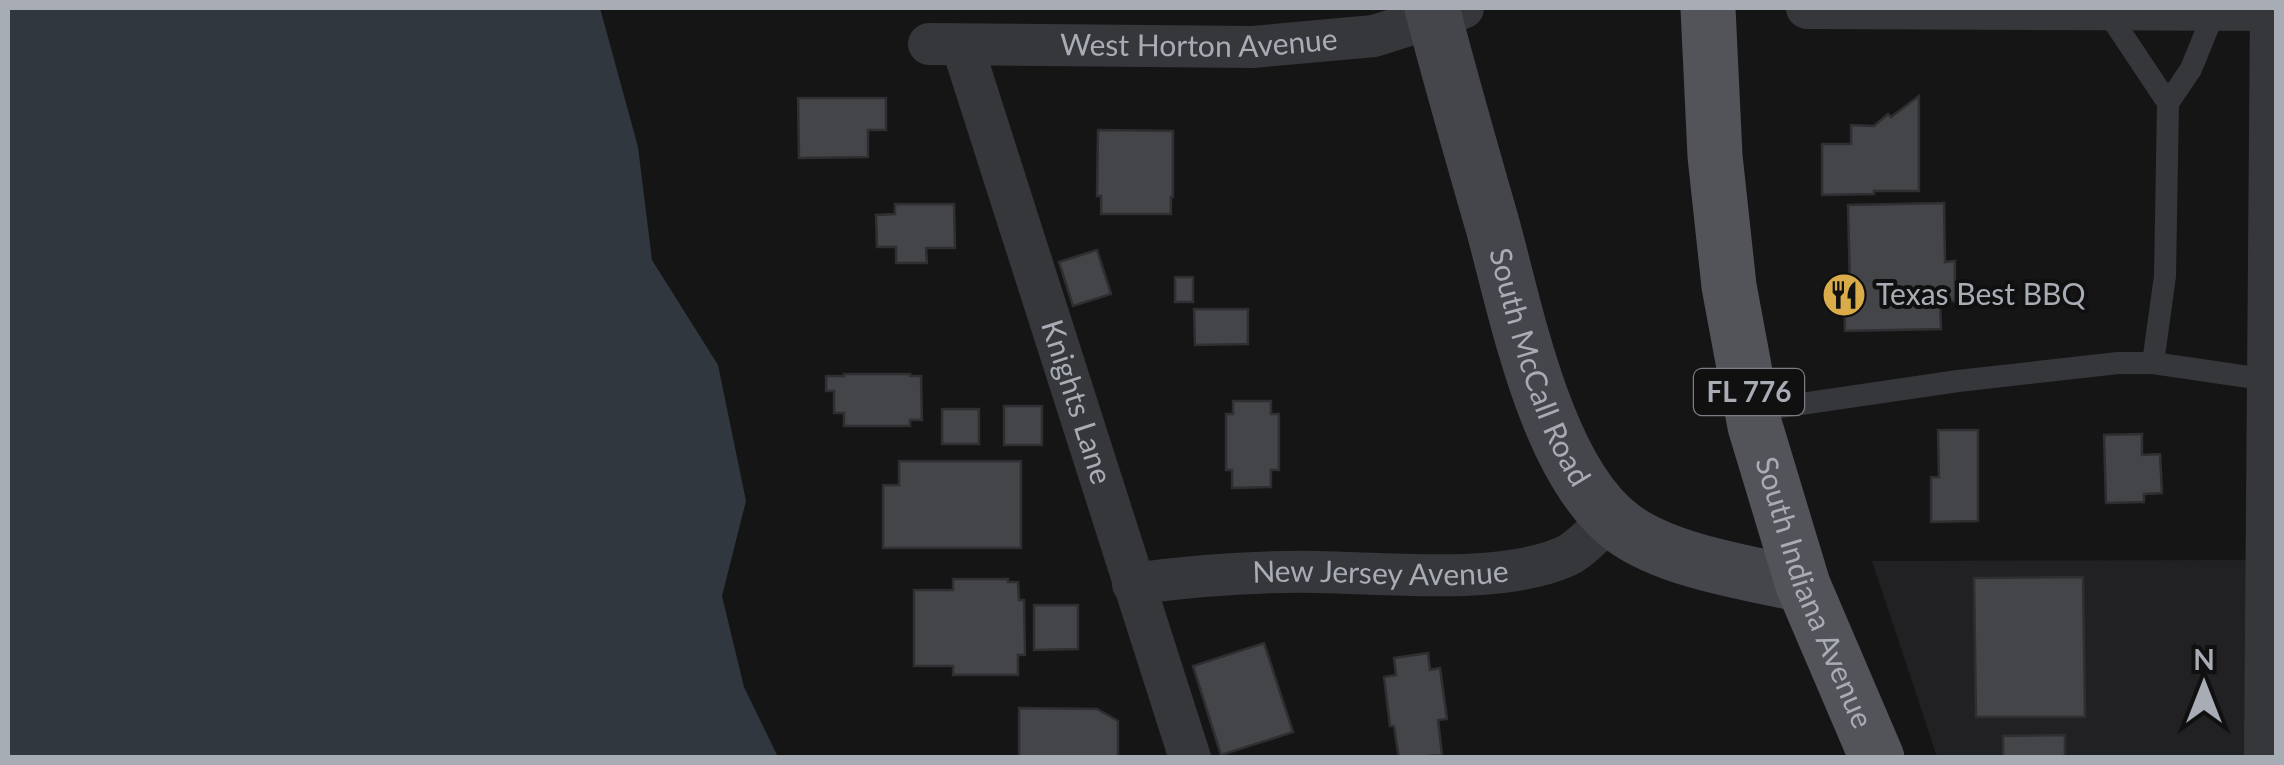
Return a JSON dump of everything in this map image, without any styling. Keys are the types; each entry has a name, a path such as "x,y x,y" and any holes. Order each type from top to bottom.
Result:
{"main road":[{"name":"South Indiana Avenue","path":"1708,8 1715,156 1729,286 1752,411 1803,585 1877,758"}],"street":[{"path":"1807,8 2273,9 2265,758"},
{"name":"West Horton Avenue","path":"946,44 1253,47 1374,36 1443,11"},
{"name":"South McCall Road","path":"1443,11 1545,408 1560,447 1611,518 1630,532 1672,552 1803,585"},
{"name":"Knights Lane","path":"946,44 1134,584 1190,758"},
{"name":"New Jersey Avenue","path":"1134,584 1249,572 1460,574 1514,570 1567,556 1611,518"}],"lane":[{"path":"2106,10 2168,102"},
{"path":"2153,363 2165,276 2168,102 2191,69 2215,10"},
{"path":"1752,411 1989,377 2118,364 2153,363 2269,380"}],"shaded area":[{"path":"8,8 600,8 638,147 652,260 718,365 746,501 722,596 744,687 778,757 8,757"},
{"path":"2255,560 2252,757 1937,757 1872,561"}],"building":[{"path":"1919,96 1919,191 1822,195 1822,144 1851,144 1851,125 1874,126"},
{"path":"798,98 886,98 886,130 868,130 868,157 799,158"},
{"path":"1098,130 1173,131 1171,214 1101,214 1101,196 1097,196"},
{"path":"1944,203 1945,262 1955,261 1955,301 1940,302 1941,329 1845,331 1844,287 1850,287 1848,205"},
{"path":"895,204 954,204 955,248 926,248 927,263 896,263 896,247 877,247 876,215 895,214"},
{"path":"1097,250 1111,294 1073,306 1059,262"},
{"path":"1175,277 1193,277 1193,302 1175,302"},
{"path":"1194,309 1248,309 1248,344 1195,345"},
{"path":"826,376 921,376 922,420 910,420 910,426 844,426 844,413 834,413 834,391 826,391"},
{"path":"1233,401 1271,401 1271,414 1279,414 1279,470 1271,470 1271,487 1232,488 1232,470 1226,470 1226,414 1233,414"},
{"path":"1004,406 1042,406 1042,445 1004,445"},
{"path":"942,409 979,409 979,444 942,444"},
{"path":"1938,430 1978,430 1978,521 1931,522 1931,477 1939,477"},
{"path":"2142,434 2142,455 2160,454 2162,493 2144,494 2144,502 2106,503 2104,435"},
{"path":"899,461 1021,461 1021,548 883,548 883,485 899,485"},
{"path":"2083,577 2085,717 1976,717 1974,578"},
{"path":"953,579 1018,582 1019,600 1024,600 1025,655 1018,655 1018,675 953,675 953,666 914,666 914,590 953,590"},
{"path":"1034,605 1078,605 1078,649 1034,650"},
{"path":"1264,643 1293,732 1221,755 1193,666"},
{"path":"1428,653 1430,670 1440,668 1447,719 1438,720 1442,755 1399,758 1394,726 1390,726 1384,677 1396,675 1394,658"},
{"path":"1019,708 1097,709 1118,721 1118,758 1019,758"},
{"path":"2065,735 2065,758 2003,758 2003,736"}],"place":[{"name":"Texas Best BBQ","path":"1844,295"}]}
